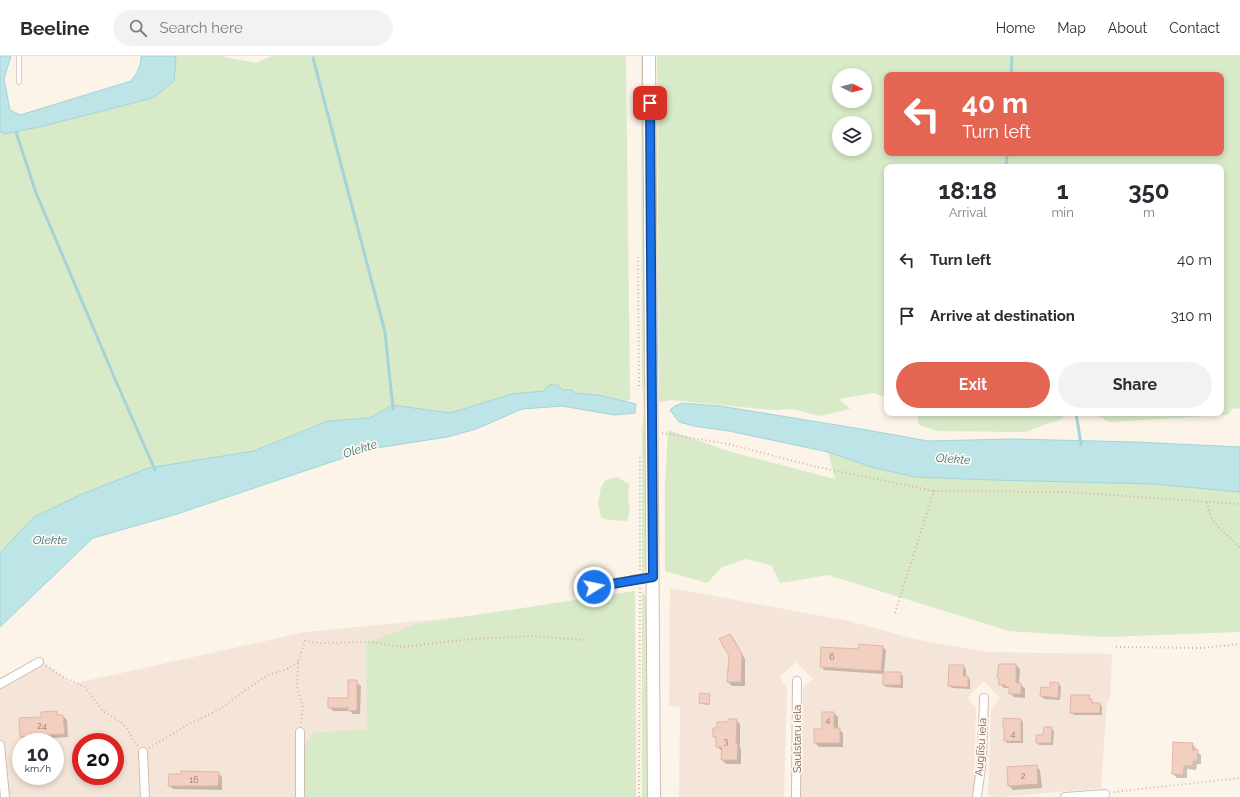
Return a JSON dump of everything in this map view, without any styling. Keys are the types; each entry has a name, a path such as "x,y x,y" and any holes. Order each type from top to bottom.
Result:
{"main road":[{"path":"649,56 654,797"}],"street":[{"path":"636,579 653,577"},
{"path":"0,684 39,662"},
{"name":"Saulstaru iela","path":"796,797 798,681"},
{"name":"Auglīšu iela","path":"977,797 982,760 984,698"},
{"path":"300,732 300,797"},
{"path":"0,745 4,797"},
{"path":"143,752 145,797"},
{"path":"1066,797 1105,794"}],"lane":[{"path":"19,56 20,82"},
{"path":"594,587 636,579"}],"path":[{"path":"638,255 640,389"},
{"path":"652,431 728,444 820,467 934,491 1068,492 1240,504"},
{"path":"639,797 636,579 640,455"},
{"path":"895,613 934,491"},
{"path":"1207,502 1208,512 1213,522 1222,532 1240,547"},
{"path":"300,732 303,705 297,689 298,662 306,641 319,643 370,642 403,647 472,639 532,636 585,640"},
{"path":"1116,648 1202,648 1240,644"},
{"path":"39,662 65,678 85,687 104,711 122,722 133,740 143,752 191,723 218,710 268,675 287,669 298,662"},
{"path":"1105,794 1240,778"}],"shaded area":[{"path":"670,588 849,621 914,639 986,652 1112,654 1110,700 1107,701 1101,788 1002,797 991,797 988,795 991,708 1000,698 984,681 967,698 976,708 974,795 971,797 800,797 803,688 813,679 796,662 779,677 787,688 784,797 679,797 680,707 669,706"},
{"path":"594,604 636,657 636,797 0,797 0,682 39,659 72,684 305,632"}],"green space":[{"path":"175,56 220,56 256,63 272,56 626,56 630,400 624,401 598,395 575,393 572,390 563,390 558,385 549,385 544,391 512,394 450,413 392,405 370,418 328,421 254,451 148,468 0,553 0,132 5,134 39,127 153,98 174,81"},
{"path":"641,56 644,56 645,571 642,575 642,432 644,406 642,381"},
{"path":"657,56 1240,56 1240,409 1233,408 1227,415 1224,415 1224,164 884,164 884,397 874,393 839,399 850,409 819,416 793,409 772,410 672,400 659,402"},
{"path":"918,416 1062,416 1064,418 1025,432 938,431 919,425"},
{"path":"1097,416 1210,416 1110,422"},
{"path":"668,430 728,451 835,479 828,452 871,467 915,477 1154,484 1240,492 1240,632 1105,637 1009,631 828,575 780,583 771,565 746,559 722,567 707,583 665,571 665,485"},
{"path":"617,477 629,484 628,499 630,509 627,521 608,520 601,517 598,504 601,487 606,480"},
{"path":"635,591 636,797 304,797 304,745 313,733 367,729 366,643 416,624"},
{"path":"642,591 647,598 647,797 642,797"}],"water":[{"path":"0,56 11,56 4,79 10,110 20,115 131,81 138,69 141,56 175,56 176,59 174,81 153,98 39,127 5,134 0,132"},
{"name":"Olekte","path":"549,385 558,385 563,390 572,390 575,393 598,395 636,404 635,413 614,415 562,406 522,409 476,429 447,437 370,449 177,514 93,538 0,627 0,553 34,517 80,495 148,468 254,451 328,421 370,418 392,405 450,413 512,394 544,391"},
{"name":"Olekte","path":"682,403 720,406 928,441 1012,439 1136,442 1240,447 1240,492 1154,484 915,477 871,467 828,452 679,422 670,410"}],"building":[{"path":"730,634 742,654 741,682 727,682 729,656 719,639"},
{"path":"859,644 883,646 881,671 820,667 821,647 858,649"},
{"path":"999,664 1016,664 1016,683 1021,683 1021,694 1009,694 1009,687 999,685 999,678 997,678"},
{"path":"949,665 964,665 963,676 968,676 968,687 948,686"},
{"path":"883,672 901,672 901,685 883,685"},
{"path":"348,680 357,680 357,710 348,711 348,708 328,708 328,698 348,698"},
{"path":"1050,682 1059,683 1058,698 1040,696 1041,687 1050,688"},
{"path":"700,693 710,694 709,704 699,703"},
{"path":"1071,695 1090,695 1089,699 1092,699 1092,703 1100,703 1100,713 1070,713"},
{"path":"57,711 57,715 63,715 65,734 20,733 19,718 41,717 41,712"},
{"path":"822,712 834,712 834,728 840,728 840,743 814,743 814,729 822,729"},
{"path":"1003,718 1021,719 1021,741 1004,741"},
{"path":"728,719 737,719 737,760 721,760 722,747 716,747 716,737 713,737 713,728 717,728 717,722 728,722"},
{"path":"1044,727 1052,727 1051,743 1036,743 1036,735 1043,735"},
{"path":"1173,742 1193,743 1192,750 1198,750 1197,761 1193,761 1193,766 1184,766 1183,775 1172,774"},
{"path":"1037,765 1038,784 1008,786 1007,767"},
{"path":"181,771 219,772 218,786 168,786 169,774 181,774"}],"waterway":[{"path":"1011,72 1012,56"},
{"path":"313,58 385,332 393,409"},
{"path":"16,132 36,193 155,470"},
{"path":"1006,164 1007,156"},
{"path":"1076,416 1081,444"}],"route":[{"path":"594,587 653,577 650,103"}]}
